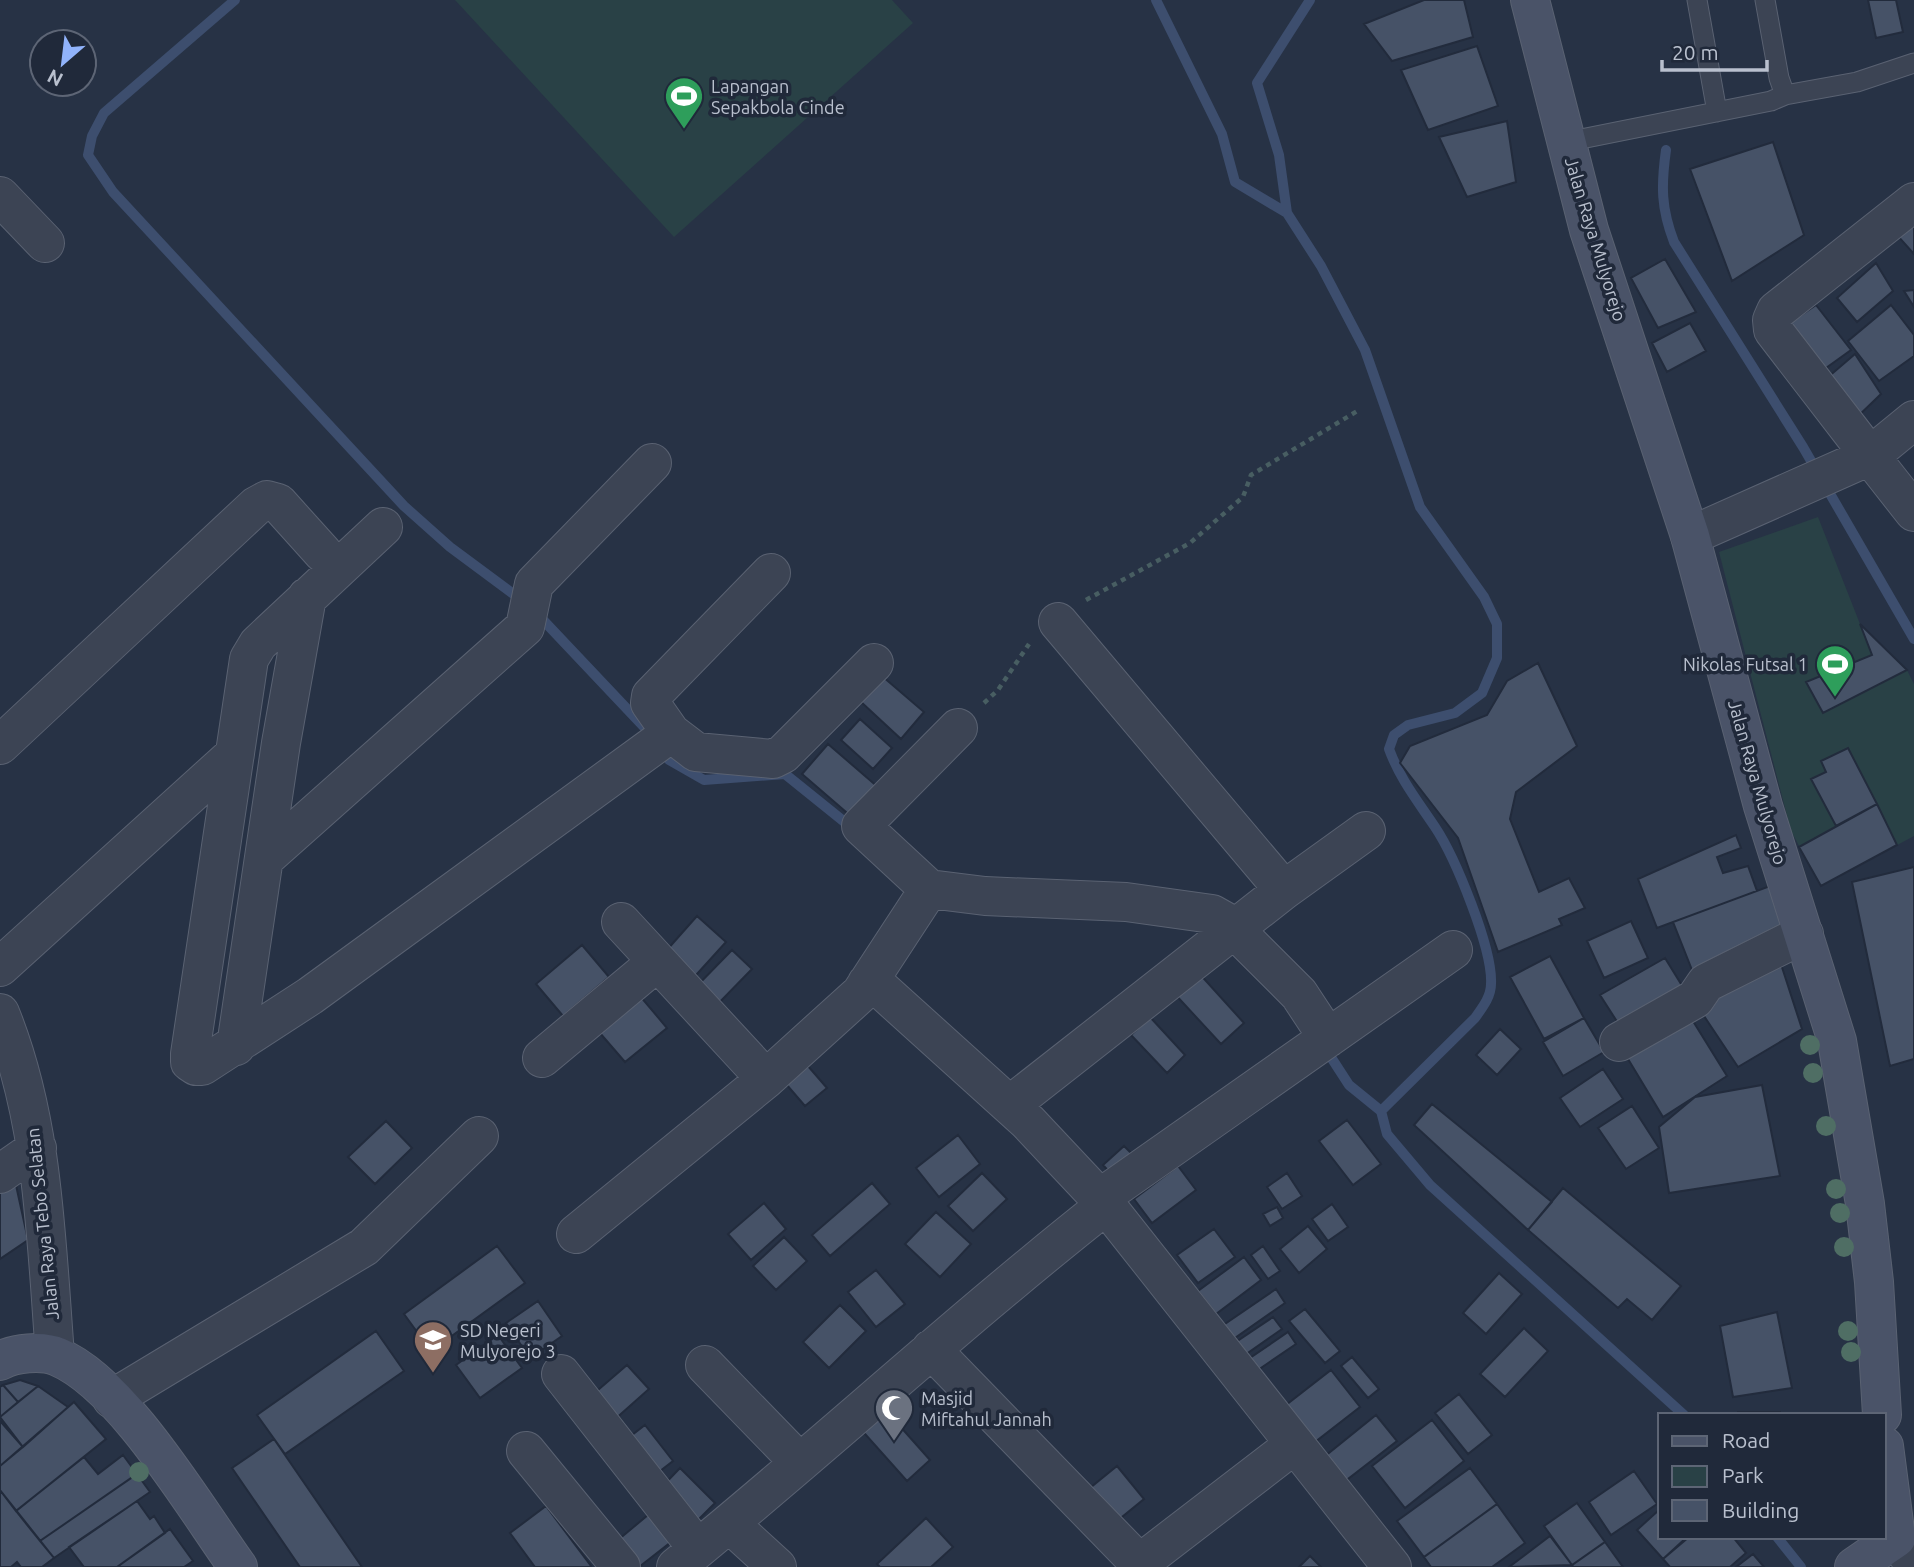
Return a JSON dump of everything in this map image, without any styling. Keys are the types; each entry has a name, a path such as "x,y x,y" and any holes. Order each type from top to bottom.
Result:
{"main road":[{"name":"Jalan Raya Mulyorejo","path":"1530,0 1589,230 1690,536 1763,806 1837,1041 1853,1128 1874,1282 1882,1413"},
{"path":"0,1361 32,1354 55,1355 73,1365 112,1399 145,1436 238,1567"},
{"path":"1854,1567 1905,1551 1886,1456"}],"street":[{"path":"0,197 45,243"},
{"path":"1914,202 1776,311 1772,320 1773,330 1914,512"},
{"path":"1690,536 1870,456 1914,420"},
{"path":"264,859 525,627 534,584 652,463"},
{"path":"0,745 256,506 267,500 278,503 323,553"},
{"path":"383,527 258,644 249,659 190,1062 202,1066 236,1046 671,733"},
{"path":"771,572 654,689 650,703 682,745 696,752 773,759 783,754 874,663"},
{"path":"236,1046 281,743 307,597"},
{"path":"1058,621 1284,890"},
{"path":"958,728 861,826 926,893 1126,902 1212,914 1227,923 1228,933 1299,994 1323,1042"},
{"path":"0,967 237,746 281,743"},
{"path":"1010,1105 1228,933 1366,831"},
{"path":"215,892 257,896"},
{"path":"576,1234 766,1079 861,993 926,893"},
{"path":"621,922 766,1079"},
{"path":"1619,1042 1695,999 1706,983 1804,934"},
{"path":"561,1374 687,1558 730,1524 1103,1202 1453,950"},
{"path":"542,1058 657,962"},
{"path":"867,984 882,990 1010,1105 1103,1202 1392,1567"},
{"name":"Jalan Raya Tebo Selatan","path":"0,1013 18,1060 37,1149 55,1355"},
{"path":"112,1399 364,1247 479,1136"},
{"path":"0,1174 37,1149"},
{"path":"931,1349 1137,1565 1295,1444"},
{"path":"705,1365 800,1463"},
{"path":"526,1451 621,1567"},
{"path":"730,1524 777,1567"}],"lane":[{"path":"1697,0 1717,112"},
{"path":"1765,0 1779,78 1785,95"},
{"path":"1566,142 1857,82 1914,63"}],"path":[{"path":"958,728 998,690 1030,643 1098,591 1190,543 1243,497 1251,475 1359,410"}],"green space":[{"name":"Lapangan Sepakbola Cinde","path":"455,0 892,0 913,23 674,237"},
{"name":"Nikolas Futsal 1","path":"1818,517 1860,624 1907,670 1914,684 1914,836 1821,886 1791,831 1719,552"}],"building":[{"path":"1424,0 1464,0 1473,37 1392,61 1364,24"},
{"path":"1868,0 1896,0 1903,32 1876,38"},
{"path":"1477,46 1498,106 1428,130 1401,70"},
{"path":"1507,121 1516,182 1467,197 1439,137"},
{"path":"1773,142 1804,235 1732,281 1690,169"},
{"path":"1914,220 1914,254 1896,234"},
{"path":"1665,259 1696,312 1658,328 1631,278"},
{"path":"1876,263 1893,291 1857,322 1837,298"},
{"path":"1914,290 1914,307 1904,291"},
{"path":"1816,305 1851,350 1819,373 1781,329"},
{"path":"1891,305 1914,335 1914,356 1879,381 1848,341"},
{"path":"1690,323 1706,351 1667,372 1652,343"},
{"path":"1855,354 1881,394 1852,422 1820,384"},
{"path":"1860,624 1907,670 1823,713 1806,682 1872,655"},
{"path":"1538,663 1577,746 1516,792 1510,819 1539,892 1569,878 1585,908 1559,919 1562,925 1498,952 1458,838 1400,763 1410,746 1487,715 1507,681"},
{"path":"882,676 924,712 901,739 860,701"},
{"path":"860,719 892,748 873,769 841,740"},
{"path":"828,744 879,788 853,818 802,774"},
{"path":"1848,748 1877,804 1836,826 1811,779 1826,772 1821,761"},
{"path":"1877,804 1897,845 1821,886 1799,847"},
{"path":"1736,835 1741,848 1717,857 1723,873 1748,866 1757,891 1657,928 1638,879"},
{"path":"1914,867 1914,1059 1890,1066 1852,882"},
{"path":"1770,886 1784,934 1694,975 1673,922"},
{"path":"697,916 726,942 687,985 658,960"},
{"path":"1631,921 1648,958 1604,978 1587,941"},
{"path":"582,945 609,977 563,1016 536,984"},
{"path":"732,950 752,969 712,1010 692,991"},
{"path":"1550,956 1584,1018 1544,1039 1510,977"},
{"path":"1665,958 1689,997 1625,1034 1600,995"},
{"path":"1779,958 1802,1029 1738,1067 1696,1004"},
{"path":"1197,971 1244,1023 1221,1044 1173,992"},
{"path":"635,990 667,1028 625,1062 593,1025"},
{"path":"1688,1013 1727,1076 1663,1117 1622,1049"},
{"path":"1150,1017 1185,1055 1167,1073 1131,1035"},
{"path":"1584,1018 1604,1052 1563,1076 1543,1042"},
{"path":"1500,1029 1521,1049 1497,1075 1476,1055"},
{"path":"801,1058 827,1088 805,1106 780,1077"},
{"path":"1603,1069 1623,1099 1580,1127 1560,1098"},
{"path":"1762,1085 1780,1176 1669,1193 1659,1127 1695,1097"},
{"path":"1432,1104 1552,1202 1528,1230 1414,1125"},
{"path":"1632,1106 1659,1148 1626,1169 1598,1128"},
{"path":"1347,1120 1381,1164 1353,1185 1319,1141"},
{"path":"386,1121 412,1148 375,1184 348,1157"},
{"path":"958,1135 980,1164 939,1197 916,1168"},
{"path":"1124,1146 1133,1155 1112,1175 1103,1165"},
{"path":"1178,1166 1196,1190 1152,1223 1134,1199"},
{"path":"982,1173 1007,1199 973,1231 948,1206"},
{"path":"1287,1173 1302,1196 1282,1209 1267,1187"},
{"path":"14,1176 28,1240 0,1259 0,1185"},
{"path":"872,1183 890,1204 830,1256 812,1235"},
{"path":"1563,1188 1681,1286 1652,1320 1627,1299 1618,1308 1528,1230"},
{"path":"764,1203 786,1229 751,1260 728,1234"},
{"path":"1332,1204 1348,1227 1328,1241 1312,1219"},
{"path":"1277,1207 1283,1218 1270,1226 1263,1214"},
{"path":"936,1212 971,1244 940,1277 905,1244"},
{"path":"1308,1226 1327,1249 1299,1273 1280,1249"},
{"path":"1214,1229 1235,1257 1198,1283 1177,1255"},
{"path":"784,1237 807,1261 776,1290 753,1266"},
{"path":"497,1246 525,1283 431,1351 404,1314"},
{"path":"1263,1246 1280,1271 1268,1279 1251,1255"},
{"path":"1244,1257 1261,1280 1216,1314 1198,1291"},
{"path":"876,1270 905,1304 876,1327 848,1292"},
{"path":"1499,1273 1522,1294 1486,1334 1463,1313"},
{"path":"1276,1289 1285,1303 1232,1340 1222,1326"},
{"path":"538,1301 562,1336 530,1358 506,1323"},
{"path":"840,1305 866,1331 829,1368 803,1342"},
{"path":"1305,1309 1340,1351 1325,1363 1289,1321"},
{"path":"1777,1312 1792,1388 1733,1397 1720,1326"},
{"path":"1273,1317 1282,1329 1242,1357 1233,1344"},
{"path":"1524,1328 1548,1351 1505,1397 1480,1374"},
{"path":"376,1331 404,1371 285,1454 257,1415"},
{"path":"1288,1332 1296,1344 1255,1372 1247,1360"},
{"path":"498,1335 522,1368 480,1398 456,1365"},
{"path":"1352,1357 1379,1389 1368,1398 1341,1366"},
{"path":"627,1365 649,1389 613,1421 591,1396"},
{"path":"1331,1370 1360,1407 1315,1442 1286,1405"},
{"path":"20,1380 38,1386 18,1402 3,1385"},
{"path":"3,1385 18,1402 0,1417 0,1387"},
{"path":"38,1386 68,1407 23,1447 0,1417"},
{"path":"1459,1394 1492,1435 1468,1454 1435,1413"},
{"path":"74,1402 106,1439 16,1511 0,1490 0,1466"},
{"name":"Masjid Miftahul Jannah","path":"882,1406 930,1460 907,1481 857,1425"},
{"path":"1738,1412 1780,1412 1780,1413"},
{"path":"1376,1415 1397,1441 1344,1482 1324,1457"},
{"path":"1432,1420 1464,1461 1405,1508 1372,1466"},
{"path":"0,1421 23,1447 0,1466"},
{"path":"645,1425 673,1461 651,1478 623,1442"},
{"path":"274,1439 362,1567 300,1567 232,1468"},
{"path":"123,1455 137,1474 40,1541 16,1511 84,1457 98,1474"},
{"path":"1117,1466 1144,1499 1117,1521 1090,1488"},
{"path":"680,1468 715,1503 690,1528 656,1493"},
{"path":"1470,1468 1497,1504 1424,1557 1397,1521"},
{"path":"1634,1471 1657,1504 1611,1535 1589,1502"},
{"path":"137,1474 150,1492 54,1558 40,1541"},
{"path":"0,1490 54,1558 42,1567 21,1567 17,1562 11,1567 0,1567"},
{"path":"137,1501 150,1519 154,1516 165,1533 117,1567 84,1567 69,1547"},
{"path":"1577,1503 1605,1542 1572,1565 1544,1526"},
{"path":"1497,1504 1525,1543 1492,1567 1431,1567 1424,1557"},
{"path":"546,1506 590,1567 535,1567 510,1533"},
{"path":"1658,1511 1658,1539 1685,1539 1663,1559 1637,1530"},
{"path":"648,1515 671,1542 639,1567 612,1545"},
{"path":"926,1518 953,1547 931,1567 880,1567 877,1564"},
{"path":"170,1529 193,1561 184,1567 117,1567"},
{"path":"1550,1536 1572,1565 1509,1567"},
{"path":"1687,1539 1735,1539 1746,1553 1730,1567 1670,1567 1663,1559"},
{"path":"1605,1542 1623,1567 1573,1567 1572,1565"},
{"path":"1753,1554 1764,1567 1736,1567"},
{"path":"1310,1556 1321,1567 1299,1567"}],"waterway":[{"path":"235,0 104,113 92,136 88,155 113,192 404,506 450,547 520,599"},
{"path":"1156,0 1222,134 1235,182 1287,213"},
{"path":"1310,0 1257,83 1279,155 1287,213 1321,266 1365,350 1420,507 1484,597 1497,624 1497,658 1482,693 1455,713 1408,725 1394,735 1389,749 1404,780 1443,841 1462,881 1486,949 1491,989 1475,1018 1381,1111"},
{"path":"1666,150 1663,197 1674,242 1803,447 1914,639"},
{"path":"543,620 646,729"},
{"path":"669,760 704,780 785,774 852,828"},
{"path":"1325,1048 1349,1085 1381,1111 1387,1134 1430,1185 1682,1413"},
{"path":"1779,1539 1801,1567"}],"place":[{"name":"Lapangan Sepakbola Cinde","path":"684,130"},
{"name":"Nikolas Futsal 1","path":"1835,698"},
{"name":"SD Negeri Mulyorejo 3","path":"433,1374"},
{"name":"Masjid Miftahul Jannah","path":"894,1442"}]}
